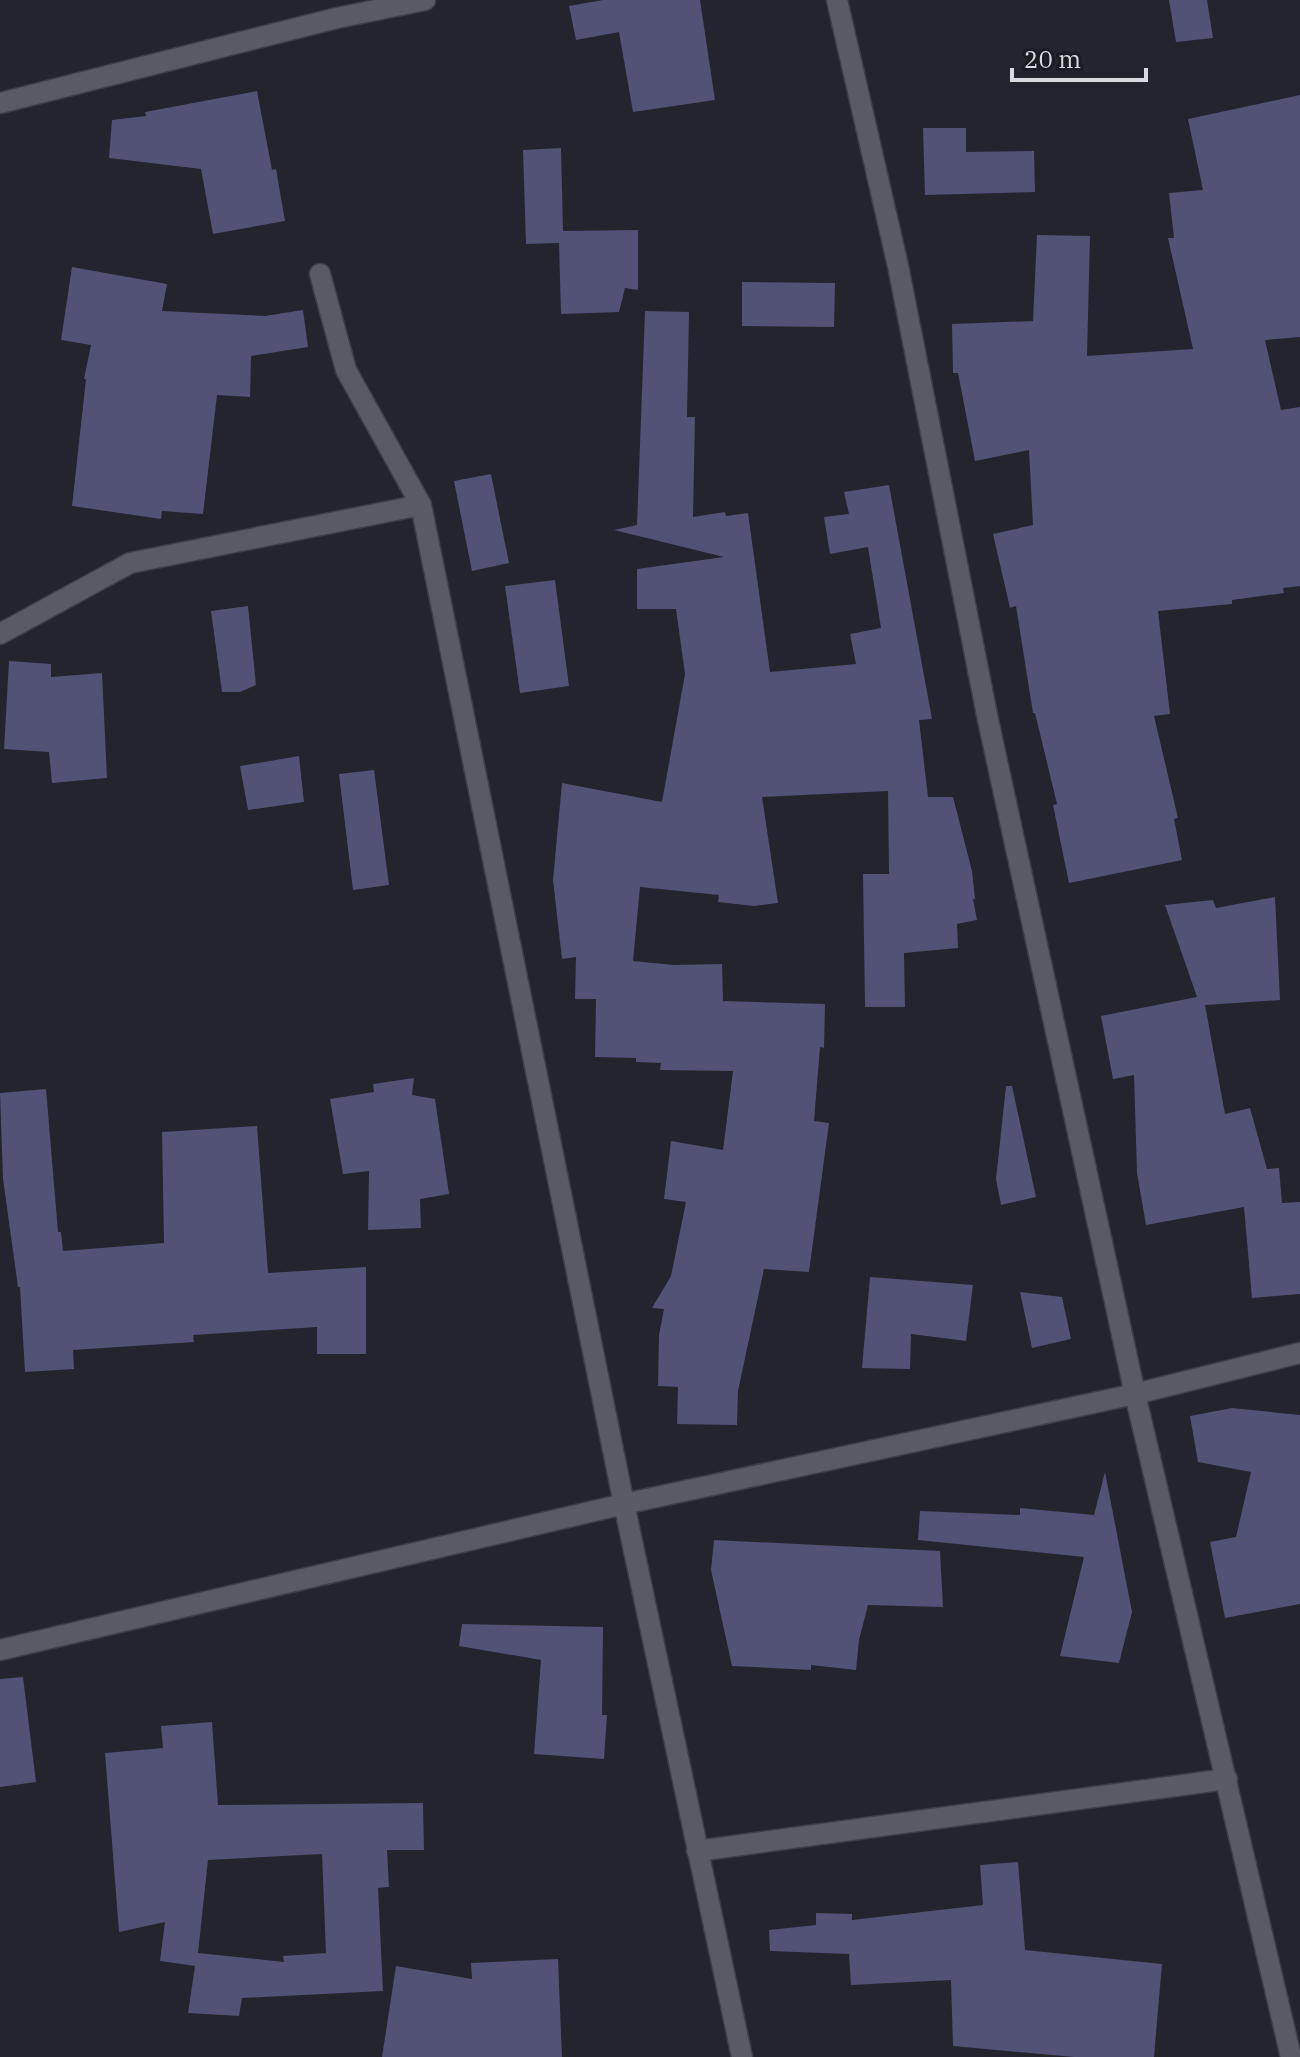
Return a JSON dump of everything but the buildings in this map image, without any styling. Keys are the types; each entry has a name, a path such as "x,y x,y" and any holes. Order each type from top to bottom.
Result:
{"street":[{"path":"0,103 335,9 425,0"},
{"path":"837,0 898,266 988,720 1135,1394 1291,2057"},
{"path":"320,274 346,370 421,505 624,1504 742,2057"},
{"path":"0,634 130,563 421,505"},
{"path":"0,1650 624,1504 1135,1394 1300,1353"},
{"path":"697,1851 1227,1779"}]}
